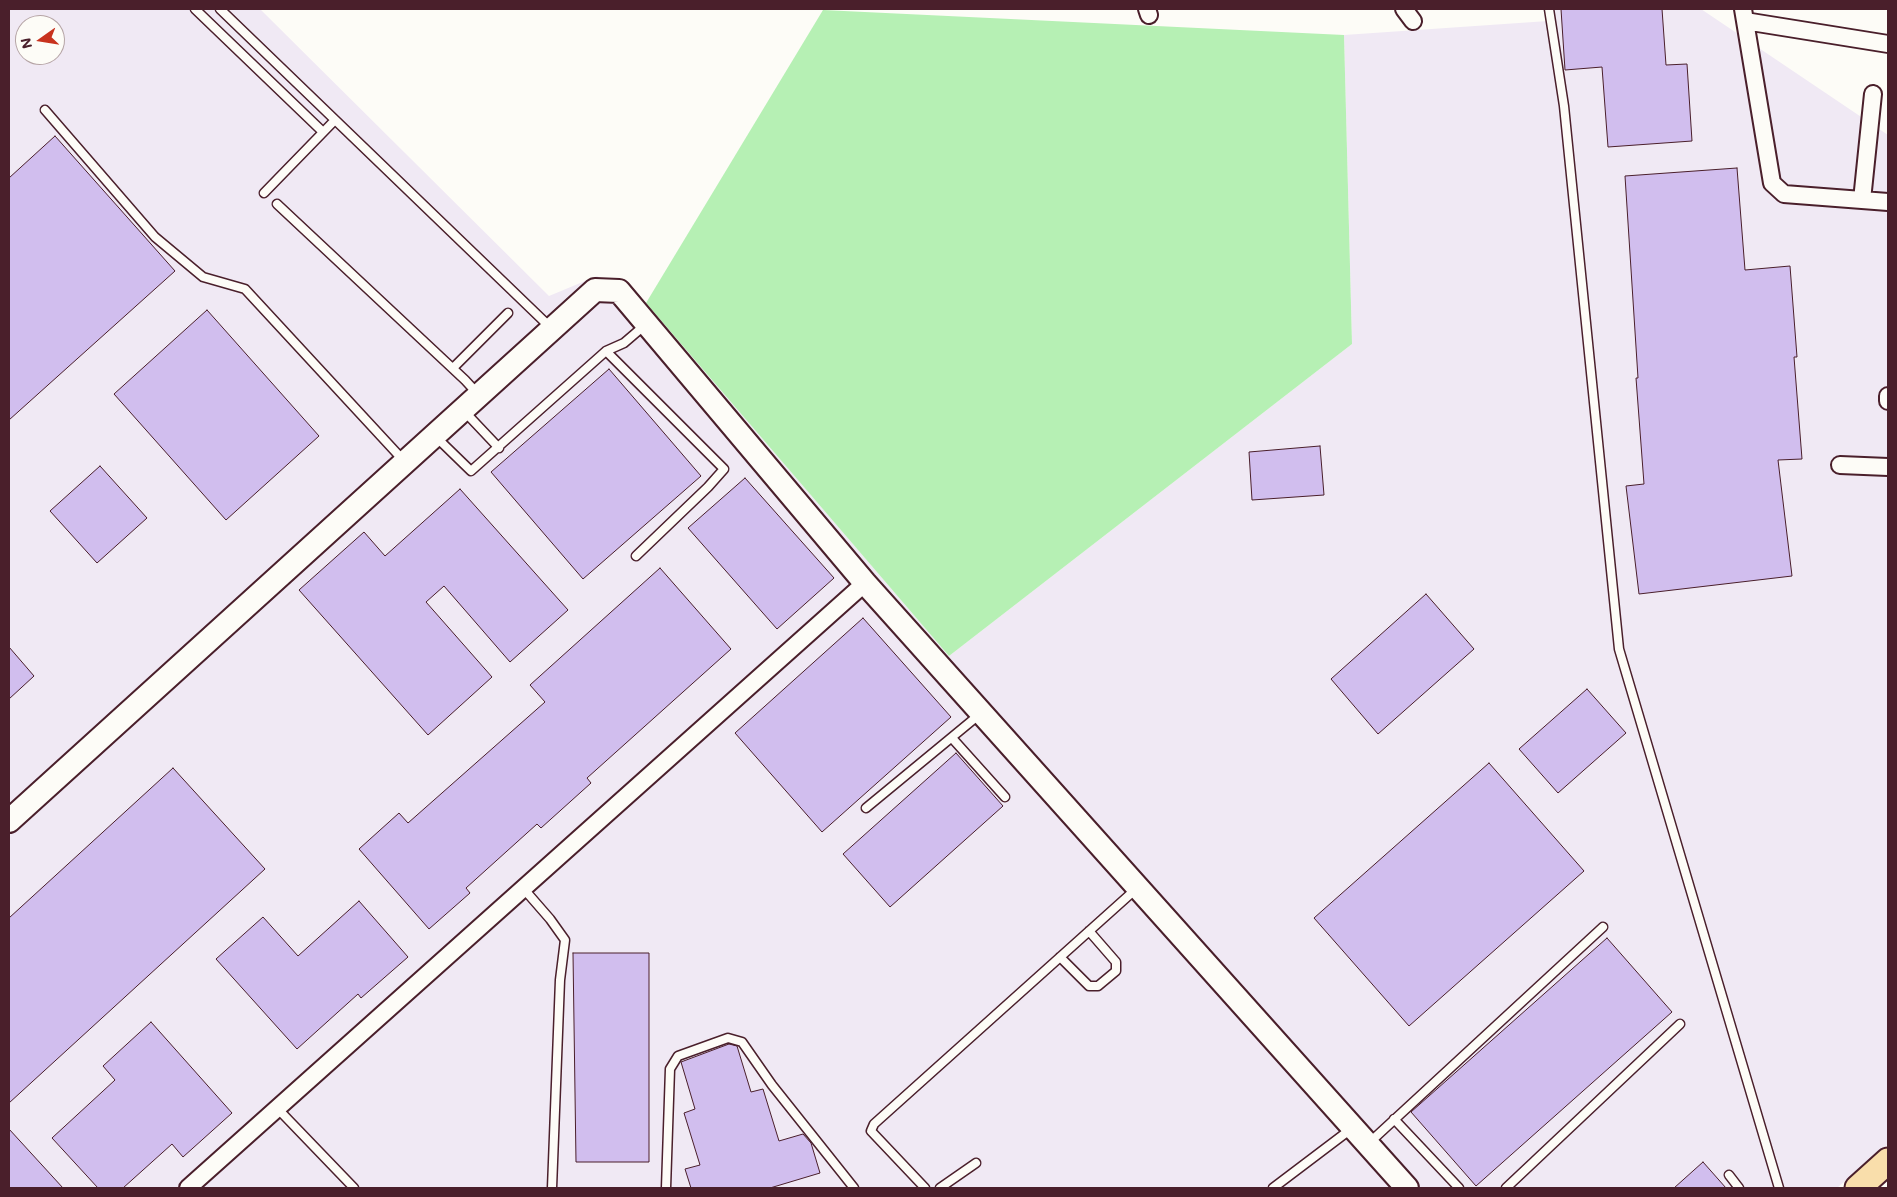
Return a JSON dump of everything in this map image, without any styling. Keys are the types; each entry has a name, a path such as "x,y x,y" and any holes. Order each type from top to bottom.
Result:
{"main road":[{"path":"1858,1188 1888,1161"}],"street":[{"path":"1888,44 1744,15 1772,183 1784,194 1888,202"},
{"path":"1862,200 1873,94"},
{"path":"9,821 595,290 619,291 865,583 1407,1188"},
{"path":"1888,396 1888,401"},
{"path":"1840,465 1888,467"},
{"path":"188,1188 865,583"}],"lane":[{"path":"196,9 323,132"},
{"path":"220,9 552,328"},
{"path":"1549,9 1564,106 1619,649 1779,1188"},
{"path":"239,50 250,38"},
{"path":"289,99 300,87"},
{"path":"44,110 155,237 203,277 245,289 405,462"},
{"path":"264,192 335,120"},
{"path":"277,204 453,368 499,448"},
{"path":"453,368 508,313"},
{"path":"434,435 471,472 606,351 624,343 646,324"},
{"path":"606,351 724,469 708,487 636,556"},
{"path":"866,808 981,713"},
{"path":"952,738 1005,797"},
{"path":"523,888 550,919 564,940 560,980 552,1188"},
{"path":"925,1188 871,1131 874,1124 1138,888"},
{"path":"1273,1188 1360,1136 1394,1119 1602,927"},
{"path":"1060,957 1089,986 1098,986 1116,971 1116,962 1089,932"},
{"path":"1506,1188 1680,1024"},
{"path":"666,1188 670,1069 678,1056 728,1038 742,1042 772,1085 851,1188"},
{"path":"278,1108 354,1188"},
{"path":"1394,1119 1459,1188"},
{"path":"940,1188 976,1163"},
{"path":"1730,1175 1739,1188"}],"shaded area":[{"path":"9,9 260,9 549,296 597,276 646,303 949,656 1352,344 1344,35 1548,21 1547,9 1701,9 1888,135 1888,1144 1837,1188 9,1188"}],"green space":[{"path":"823,10 1344,35 1352,344 949,656 646,303"}],"building":[{"path":"1561,9 1662,9 1666,65 1687,64 1692,141 1608,147 1602,67 1565,70"},
{"path":"55,136 175,271 9,420 9,178"},
{"path":"1737,168 1745,270 1790,266 1797,357 1794,357 1802,459 1778,460 1792,576 1639,594 1626,486 1644,484 1625,176"},
{"path":"207,310 319,436 226,520 114,394"},
{"path":"609,369 701,476 583,579 491,472"},
{"path":"1320,446 1324,495 1252,500 1249,452"},
{"path":"100,466 147,518 97,563 50,511"},
{"path":"745,478 834,578 777,629 688,528"},
{"path":"460,489 568,610 510,662 444,586 426,602 492,677 428,735 299,590 364,532 385,556"},
{"path":"660,568 731,649 587,778 591,783 541,828 537,824 466,888 470,893 429,929 359,849 399,813 408,823 545,702 530,685"},
{"path":"1426,594 1474,649 1378,734 1331,679"},
{"path":"863,618 951,717 822,832 735,733"},
{"path":"9,647 34,676 9,699"},
{"path":"1587,689 1626,733 1558,793 1519,749"},
{"path":"956,753 1003,806 890,907 843,854"},
{"path":"1489,763 1584,871 1409,1026 1314,918"},
{"path":"173,768 265,869 9,1103 9,918"},
{"path":"359,901 408,957 361,998 358,994 297,1049 216,959 263,917 298,956"},
{"path":"1607,938 1672,1012 1476,1186 1411,1112"},
{"path":"573,953 649,953 649,1162 576,1162"},
{"path":"151,1022 232,1113 183,1157 172,1144 123,1188 98,1188 52,1138 115,1080 103,1066"},
{"path":"729,1044 737,1046 751,1092 763,1089 779,1141 803,1134 811,1143 820,1173 770,1188 691,1188 685,1169 700,1165 684,1113 695,1109 681,1062"},
{"path":"9,1129 63,1188 9,1188"},
{"path":"1703,1162 1726,1188 1674,1188"}]}
